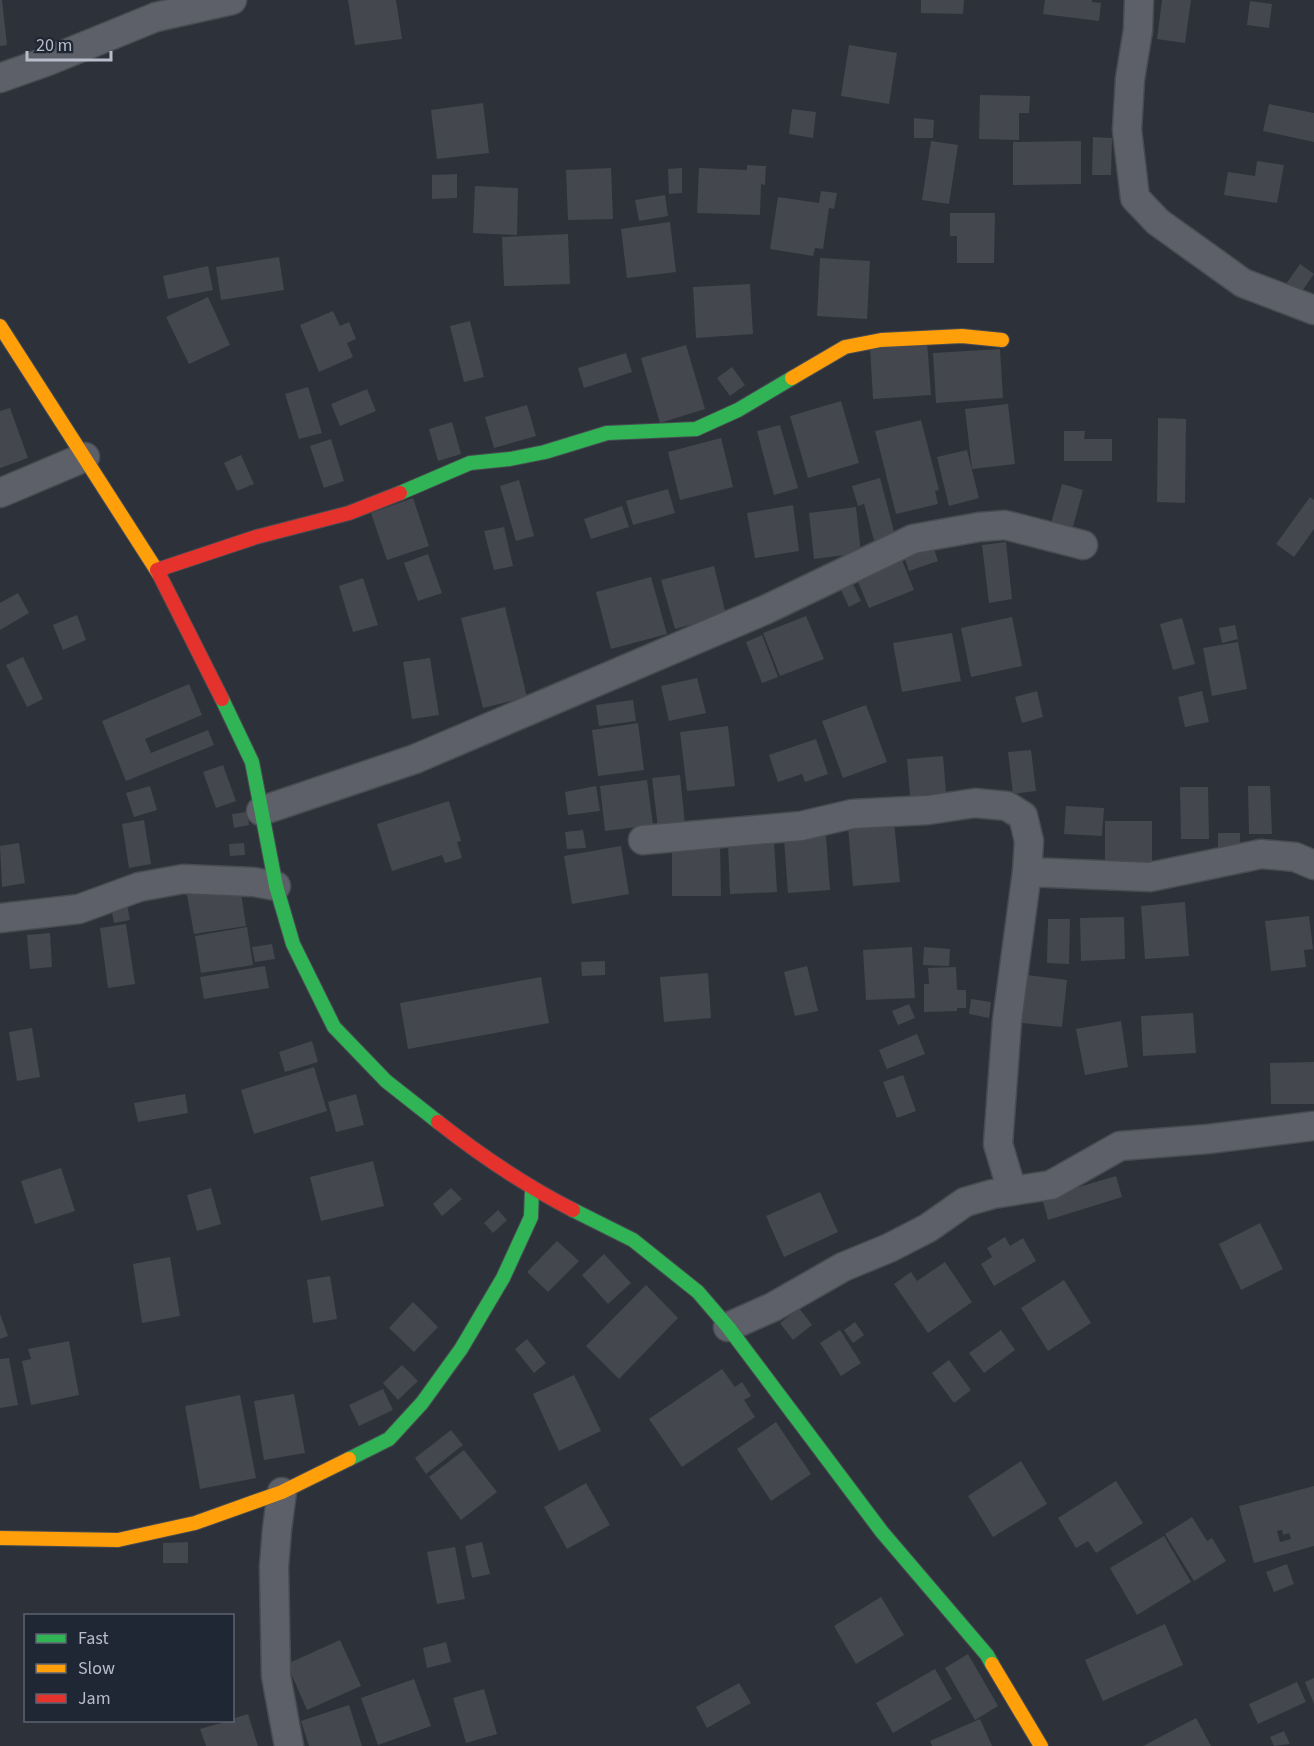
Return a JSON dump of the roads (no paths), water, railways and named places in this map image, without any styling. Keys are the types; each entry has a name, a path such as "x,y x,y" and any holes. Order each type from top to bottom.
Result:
{"street":[{"path":"0,78 48,61 155,8 232,0"},
{"path":"1139,0 1127,130 1135,198 1158,222 1243,283 1314,310"},
{"path":"0,326 157,570 231,716 252,762 276,886 292,944 334,1027 386,1081 470,1148 532,1189 633,1240 698,1292 728,1328 882,1533 987,1655 1041,1746"},
{"path":"157,570 256,537 349,513 381,502 470,463 522,457 607,433 696,429 738,410 845,347 893,339 962,336 1002,340"},
{"path":"0,494 85,457"},
{"path":"261,811 414,759 765,610 913,539 979,527 1005,525 1083,545"},
{"path":"643,840 801,826 852,814 928,810 975,803 1007,806 1023,816 1029,841 1027,872 1007,1022 998,1144 1012,1191"},
{"path":"1027,872 1150,877 1261,854 1295,857 1314,865"},
{"path":"0,918 79,909 139,887 183,879 254,882 276,886"},
{"path":"728,1328 772,1307 843,1267 889,1248 928,1228 965,1202 1051,1185 1120,1146 1208,1139 1314,1126"},
{"path":"0,1538 118,1540 195,1523 282,1492 389,1439 422,1403 461,1349 502,1278 531,1217 532,1189"},
{"path":"282,1492 276,1529 274,1567 276,1666 289,1746"}]}
